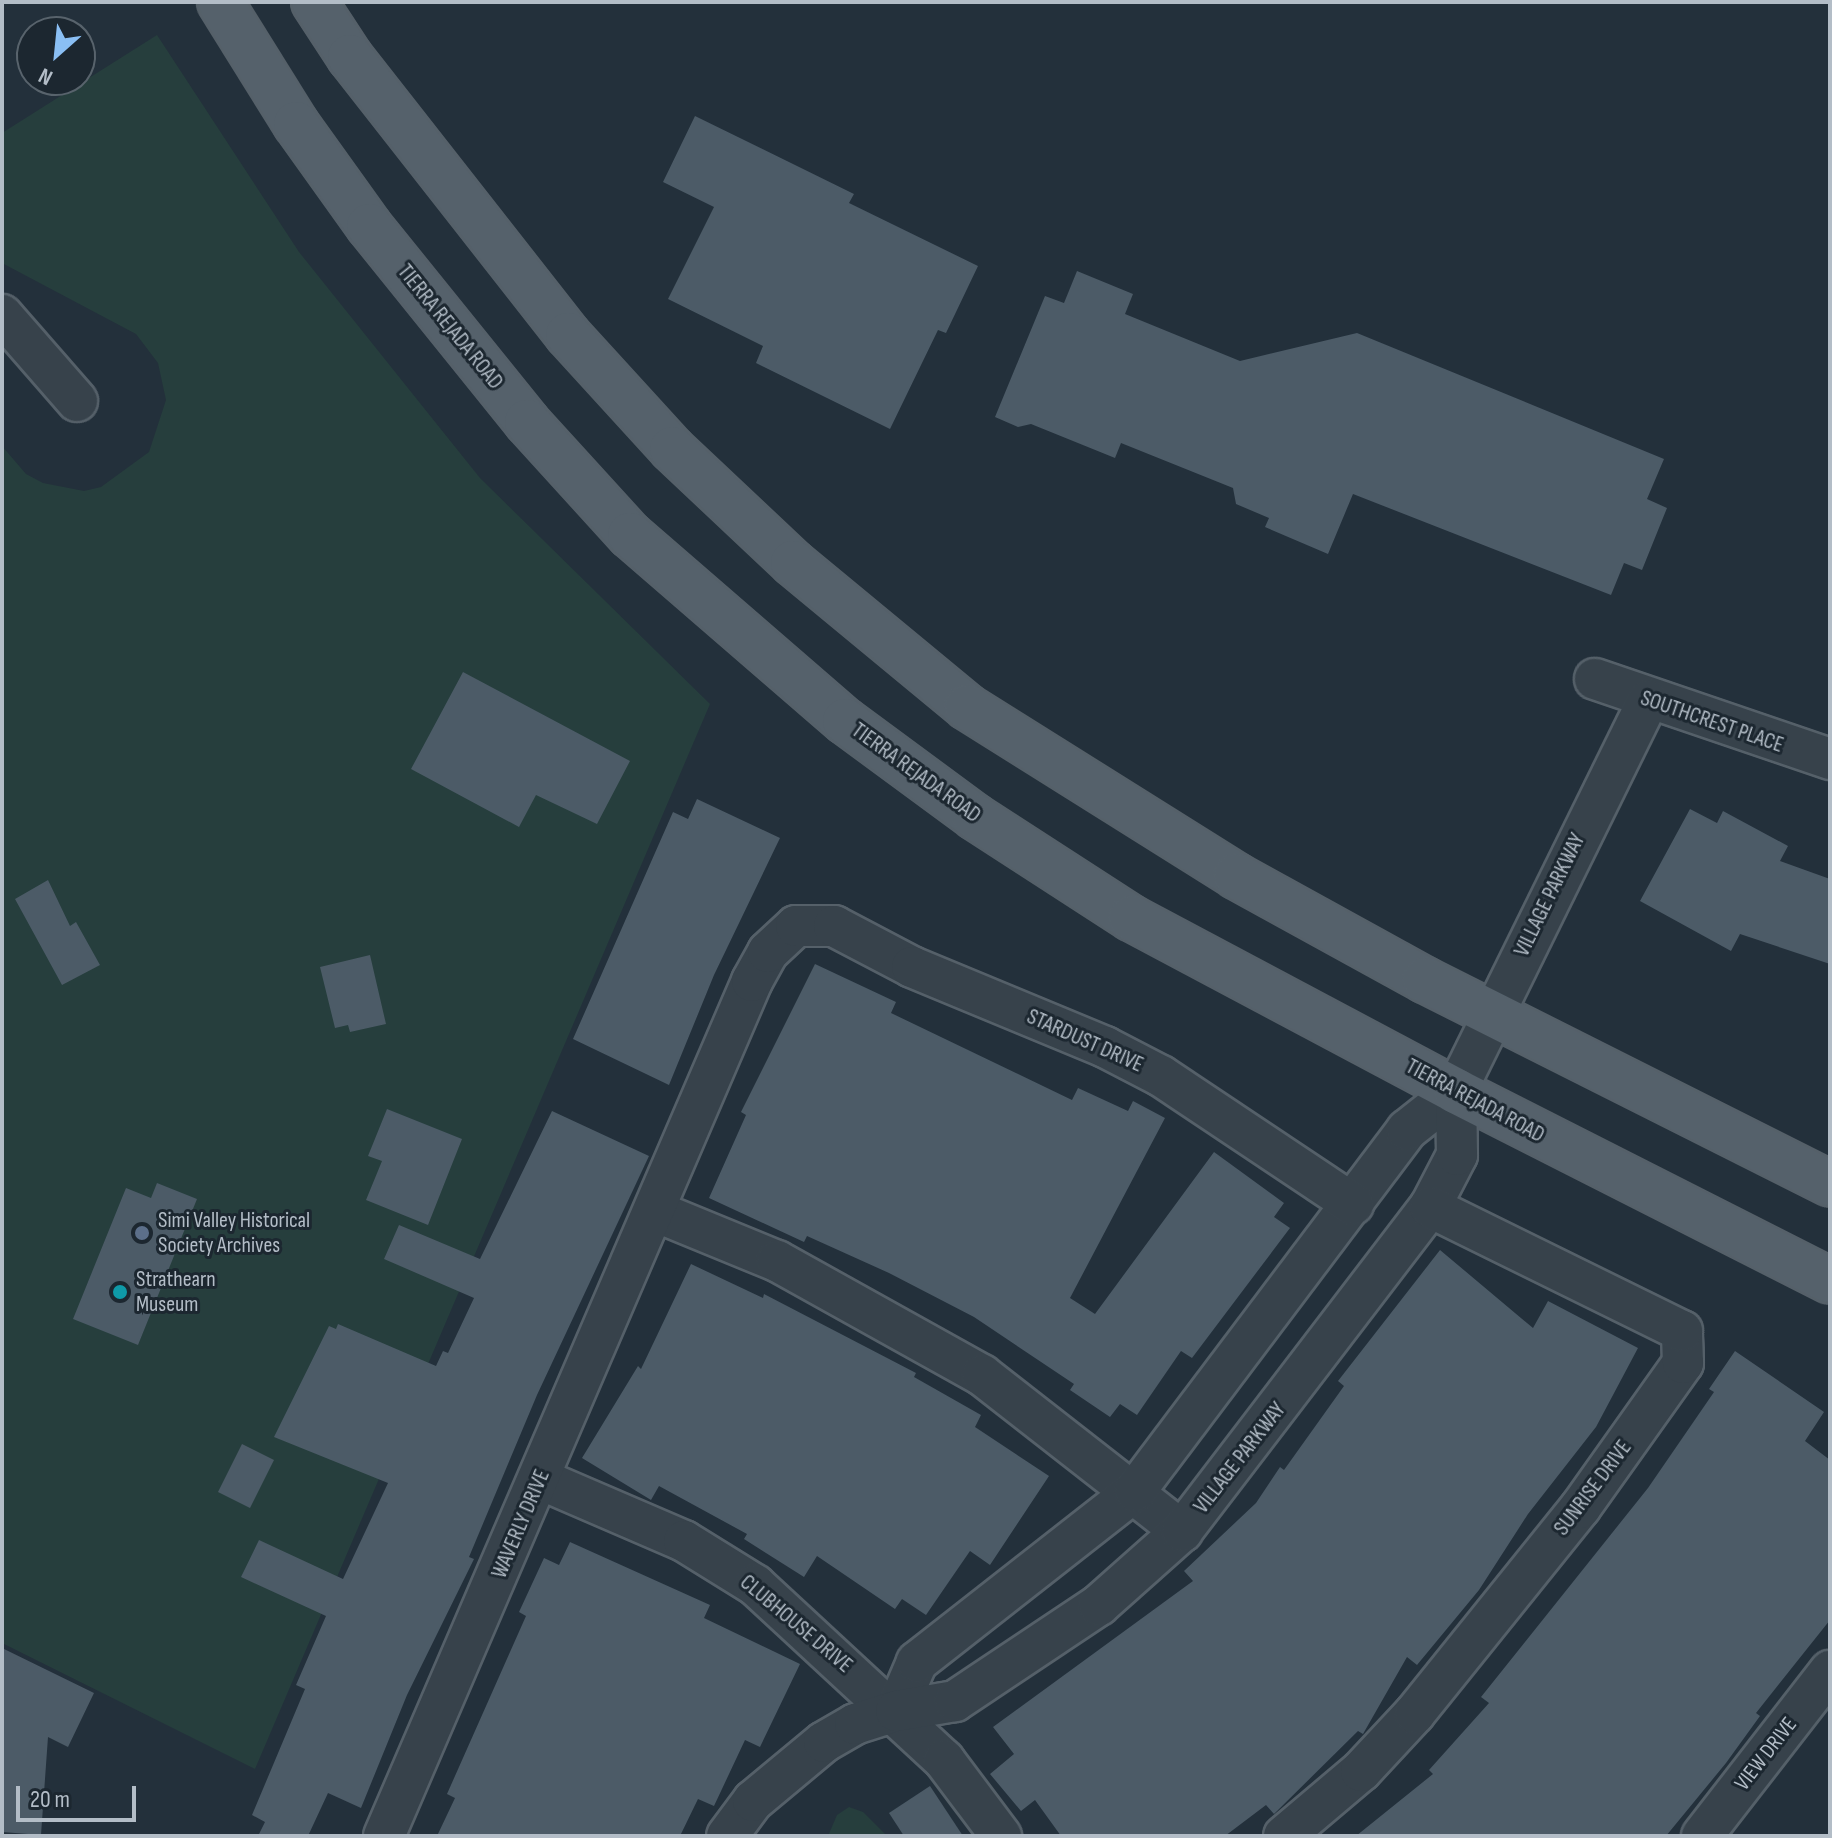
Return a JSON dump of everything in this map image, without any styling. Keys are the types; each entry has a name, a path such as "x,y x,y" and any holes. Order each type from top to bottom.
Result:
{"main road":[{"name":"TIERRA REJADA ROAD","path":"220,2 296,124 369,226 517,410 630,535 845,721 975,817 1131,918 1456,1091 1830,1281"},
{"path":"314,2 350,57 568,335 672,449 804,573 967,707 1094,790 1236,876 1493,1015 1830,1184"}],"street":[{"path":"2,315 77,401"},
{"name":"SOUTHCREST PLACE","path":"1595,679 1648,701 1830,759"},
{"name":"VILLAGE PARKWAY","path":"896,1711 917,1662 1135,1491 1407,1130 1456,1091 1648,701"},
{"name":"STARDUST DRIVE","path":"796,926 834,926 912,967 1105,1047 1161,1076 1353,1204"},
{"name":"WAVERLY DRIVE","path":"384,1836 752,981 768,952 796,926"},
{"name":"VILLAGE PARKWAY","path":"727,1836 753,1801 824,1742 855,1724 896,1711 955,1701 1099,1605 1182,1531 1430,1207 1457,1155 1456,1091"},
{"name":"SUNRISE DRIVE","path":"1284,1836 1361,1771 1415,1713 1580,1508 1683,1363 1682,1331 1430,1207"},
{"path":"655,1211 777,1261 903,1327 982,1375 1135,1491 1182,1531"},
{"name":"CLUBHOUSE DRIVE","path":"540,1479 684,1541 755,1585 896,1711 944,1760 1001,1836"},
{"name":"VIEW DRIVE","path":"1702,1836 1830,1671"}],"green space":[{"path":"157,35 299,252 480,478 710,704 255,1769 2,1643 2,446 26,474 43,483 84,491 101,487 149,452 166,400 158,363 136,334 2,263 2,133 61,96 96,96 96,74"},
{"path":"849,1807 863,1812 887,1836 828,1836 837,1815"}],"building":[{"path":"695,116 854,194 849,203 978,266 946,333 938,330 890,429 756,363 763,346 668,299 714,207 663,182"},
{"path":"1077,271 1133,294 1125,314 1240,361 1357,333 1664,459 1647,499 1667,508 1642,570 1624,563 1611,595 1353,494 1328,554 1265,527 1269,518 1236,504 1233,488 1121,443 1115,458 1031,424 1018,427 995,417 1045,296 1064,303"},
{"path":"463,672 630,761 597,824 536,795 519,827 411,769"},
{"path":"697,799 780,838 714,975 669,1085 573,1039 673,812 688,819"},
{"path":"1690,809 1717,823 1723,811 1788,846 1780,861 1830,879 1830,964 1740,934 1731,951 1640,901"},
{"path":"48,880 70,926 76,922 100,965 62,985 15,899"},
{"path":"370,955 386,1024 350,1032 348,1025 335,1028 320,967"},
{"path":"815,964 896,1002 891,1013 1072,1100 1078,1088 1128,1111 1133,1101 1165,1118 1070,1298 1095,1314 1214,1152 1284,1203 1274,1217 1290,1228 1192,1358 1181,1351 1137,1415 1120,1404 1110,1417 1070,1390 1074,1384 974,1317 889,1273 807,1236 804,1242 709,1198 746,1115 741,1112"},
{"path":"387,1109 462,1139 428,1225 366,1200 382,1161 368,1156"},
{"path":"552,1111 649,1156 537,1395 469,1557 474,1559 407,1695 361,1808 328,1793 308,1836 258,1836 265,1822 252,1815 305,1689 296,1685 326,1616 241,1577 259,1540 343,1579 388,1483 274,1437 329,1326 336,1329 338,1324 436,1366 443,1351 448,1353 474,1298 384,1259 399,1225 480,1259"},
{"path":"157,1183 197,1199 138,1345 73,1319 126,1188 151,1198"},
{"path":"1440,1250 1533,1328 1548,1301 1638,1348 1596,1427 1528,1514 1479,1590 1417,1665 1407,1657 1363,1734 1358,1731 1274,1814 1266,1805 1225,1836 1061,1836 1035,1800 1021,1811 990,1774 1014,1754 993,1727 1193,1581 1184,1571 1256,1503 1280,1467 1284,1470 1344,1386 1338,1381"},
{"path":"691,1264 763,1298 764,1294 916,1373 914,1377 981,1415 975,1427 1049,1476 990,1565 970,1551 926,1615 902,1599 895,1609 817,1556 804,1577 744,1539 747,1534 659,1486 651,1500 582,1458 638,1366 641,1369"},
{"path":"1735,1351 1824,1412 1805,1441 1830,1460 1830,1620 1756,1713 1760,1716 1726,1763 1666,1836 1356,1836 1433,1774 1429,1770 1489,1703 1481,1697 1648,1488 1714,1392 1709,1389"},
{"path":"242,1444 274,1460 250,1508 218,1492"},
{"path":"570,1542 710,1605 704,1618 800,1664 760,1747 745,1740 714,1806 698,1799 680,1836 437,1836 455,1798 447,1794 526,1616 519,1612 544,1558 559,1565"},
{"path":"2,1648 94,1693 68,1747 48,1737 41,1835 2,1832"},
{"path":"930,1786 963,1836 904,1836 889,1813"}],"place":[{"name":"Simi Valley Historical Society Archives","path":"142,1233"},
{"name":"Strathearn Museum","path":"120,1292"}]}
